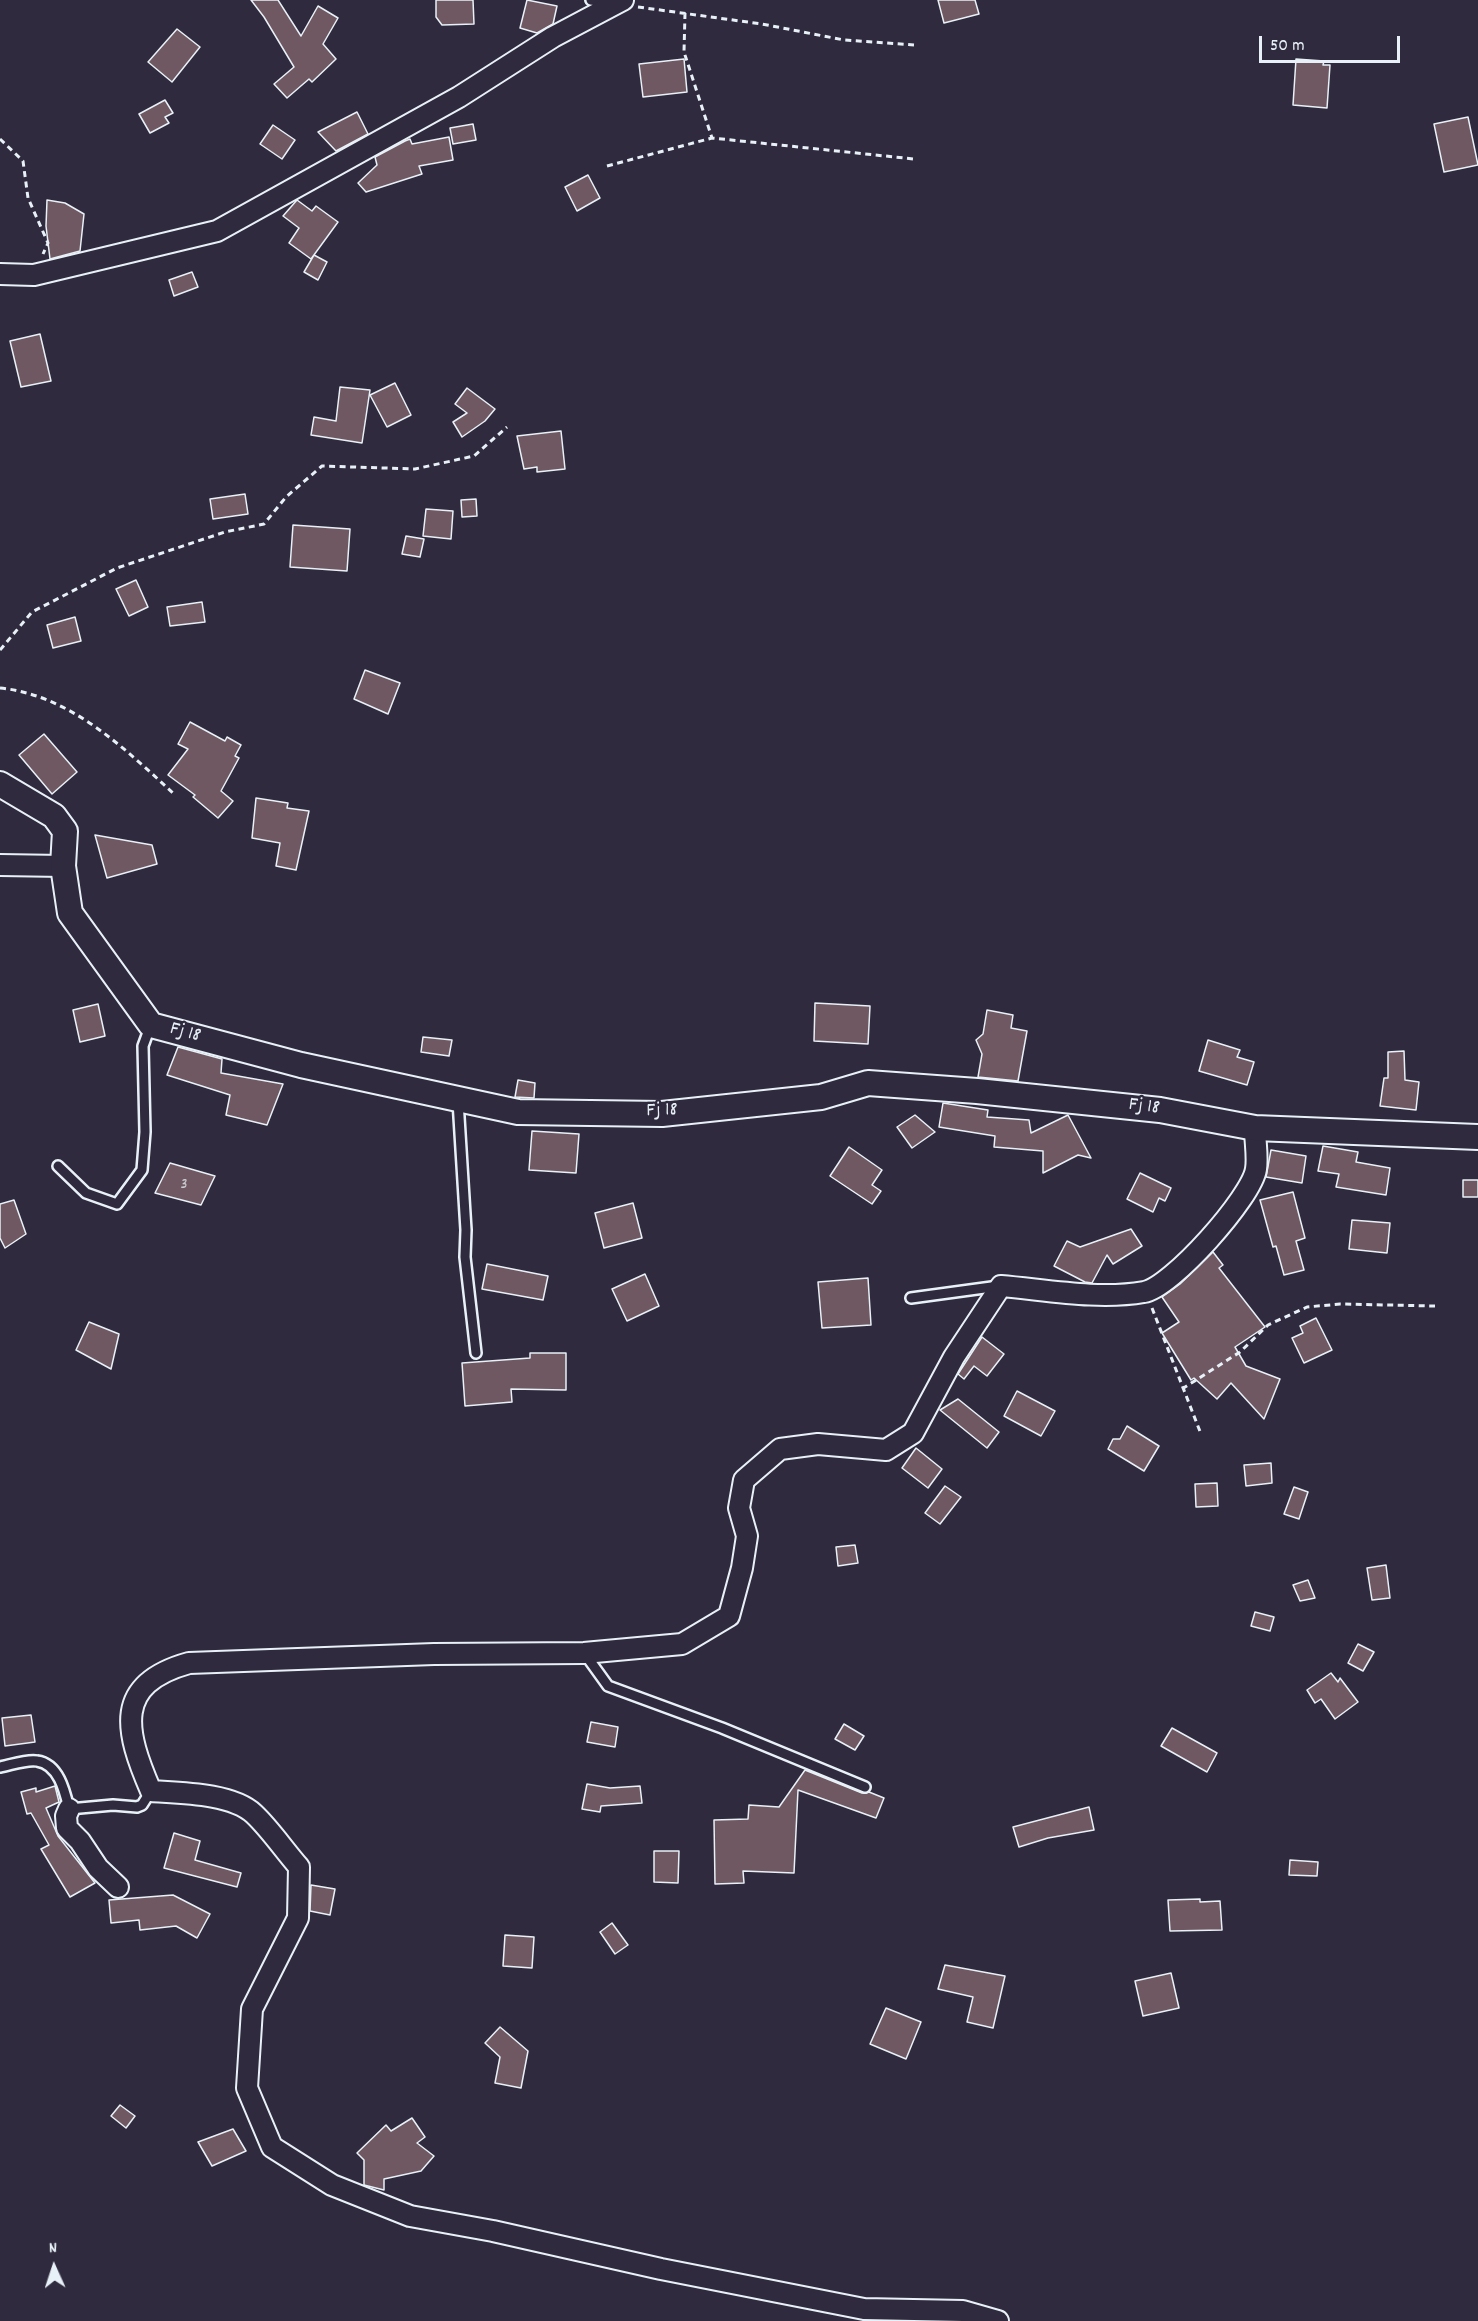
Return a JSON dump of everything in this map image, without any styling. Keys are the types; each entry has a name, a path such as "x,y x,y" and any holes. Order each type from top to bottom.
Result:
{"street":[{"path":"0,274 34,275 217,231 459,97 553,37 619,2"},
{"name":"Fj 18","path":"0,784 54,816 65,831 63,866 70,913 151,1024 301,1065 518,1112 662,1114 821,1097 868,1083 977,1090 1160,1110 1255,1128 1478,1137"},
{"path":"0,865 63,866"},
{"path":"998,2321 963,2311 864,2309 661,2269 493,2231 410,2216 332,2185 272,2147 247,2088 252,2009 298,1918 299,1867 253,1812 232,1802 189,1793 151,1791 136,1758 130,1729 133,1704 143,1686 167,1669 189,1663 310,1657 584,1653 682,1644 729,1616 742,1568 747,1536 739,1508 744,1480 780,1449 818,1444 886,1450 913,1433 954,1358 1001,1286 1095,1294 1146,1292 1171,1277 1230,1216 1256,1171 1255,1128"},
{"path":"69,1809 65,1821 67,1828 80,1841 98,1868 118,1887"}],"lane":[{"path":"591,0 619,2"},
{"path":"58,1166 86,1193 117,1204 141,1170 145,1132 143,1046 151,1024"},
{"path":"458,1099 458,1132 466,1230 465,1257 476,1353"},
{"path":"910,1298 1001,1286"},
{"path":"584,1653 608,1686 722,1728 865,1787"},
{"path":"0,1767 38,1761 49,1767 59,1776 69,1809 103,1806 137,1807 142,1805 151,1791"}],"path":[{"path":"619,2 844,40 914,45"},
{"path":"685,13 684,51 712,138"},
{"path":"607,166 712,138 914,159"},
{"path":"0,139 23,161 28,198 48,243 34,275"},
{"path":"0,650 32,612 117,568 225,532 264,524 286,498 322,466 415,469 474,456 507,427"},
{"path":"0,688 16,690 60,704 121,745 173,793"},
{"path":"1146,1292 1201,1434"},
{"path":"1182,1389 1240,1352 1268,1325 1307,1307 1340,1304 1435,1306"}],"building":[{"path":"251,0 278,0 301,36 318,6 338,18 323,44 336,59 312,82 309,79 287,98 274,84 294,67"},
{"path":"436,0 473,0 474,24 442,25 436,17"},
{"path":"527,0 557,6 553,24 537,33 520,28"},
{"path":"938,0 975,0 979,14 944,23"},
{"path":"177,29 200,47 172,82 148,62"},
{"path":"684,59 687,92 643,97 639,64"},
{"path":"1296,59 1324,61 1323,65 1330,65 1327,108 1293,105"},
{"path":"165,100 173,113 165,117 169,123 150,133 139,114"},
{"path":"357,112 368,134 336,151 318,132"},
{"path":"1468,117 1478,165 1444,172 1434,124"},
{"path":"473,124 476,140 453,144 450,128"},
{"path":"273,125 295,140 282,159 260,144"},
{"path":"449,137 453,160 419,166 422,174 366,192 358,183 377,165 375,157 405,141 410,139 412,144"},
{"path":"588,175 600,198 577,211 565,187"},
{"path":"47,200 65,203 84,214 80,251 50,259 46,226"},
{"path":"297,200 312,211 316,206 338,222 311,259 289,243 299,228 283,216"},
{"path":"314,255 327,262 318,280 304,272"},
{"path":"192,272 198,287 174,296 169,280"},
{"path":"40,334 51,381 21,387 10,341"},
{"path":"395,383 411,415 387,427 370,395"},
{"path":"340,387 370,390 362,443 311,435 314,417 336,421"},
{"path":"467,388 495,409 485,421 462,437 453,422 467,413 455,404"},
{"path":"561,431 565,469 537,472 537,467 524,469 517,436"},
{"path":"245,494 248,514 213,519 210,499"},
{"path":"476,499 477,516 462,517 461,500"},
{"path":"426,509 453,511 451,539 423,536"},
{"path":"293,525 350,529 347,571 290,567"},
{"path":"406,536 424,539 420,557 402,554"},
{"path":"136,580 148,607 129,616 116,589"},
{"path":"202,602 205,622 170,626 167,607"},
{"path":"75,617 81,641 53,648 47,625"},
{"path":"365,670 400,683 388,714 354,699"},
{"path":"190,722 225,741 227,737 241,745 235,756 239,758 221,791 233,801 218,818 193,797 195,795 168,775 188,749 178,744"},
{"path":"44,734 77,772 52,794 19,755"},
{"path":"256,798 288,803 287,808 309,811 296,870 276,866 280,843 252,838"},
{"path":"95,835 152,845 157,864 107,878"},
{"path":"815,1003 870,1006 868,1044 814,1041"},
{"path":"98,1004 105,1036 80,1042 73,1010"},
{"path":"987,1010 1013,1015 1011,1028 1027,1031 1018,1081 978,1077 982,1054 976,1040 983,1034"},
{"path":"423,1037 452,1040 449,1056 421,1052"},
{"path":"1208,1040 1240,1050 1237,1057 1254,1062 1247,1085 1199,1071"},
{"path":"178,1047 222,1059 221,1073 283,1084 267,1125 226,1115 230,1095 167,1075"},
{"path":"1404,1051 1405,1080 1419,1082 1416,1110 1380,1106 1384,1078 1388,1078 1388,1052"},
{"path":"518,1080 535,1083 534,1098 515,1097"},
{"path":"943,1103 988,1110 987,1117 1029,1120 1031,1133 1068,1115 1091,1158 1078,1155 1043,1173 1043,1151 994,1147 995,1136 939,1127"},
{"path":"915,1115 935,1132 912,1148 897,1127"},
{"path":"532,1131 579,1134 576,1173 529,1170"},
{"path":"1323,1146 1358,1152 1356,1162 1390,1168 1386,1195 1336,1187 1339,1174 1318,1171"},
{"path":"849,1147 882,1170 872,1185 881,1191 872,1204 830,1176"},
{"path":"1271,1150 1306,1156 1302,1183 1266,1177"},
{"path":"170,1163 215,1176 201,1205 155,1193"},
{"path":"1140,1173 1171,1188 1165,1201 1159,1198 1153,1212 1127,1199"},
{"path":"1463,1180 1478,1180 1478,1197 1463,1197"},
{"path":"1293,1192 1305,1238 1296,1241 1304,1270 1284,1275 1276,1246 1273,1247 1260,1200"},
{"path":"14,1200 26,1234 5,1248 0,1238 0,1204"},
{"path":"633,1203 642,1238 604,1248 595,1213"},
{"path":"1352,1220 1390,1223 1387,1253 1349,1249"},
{"path":"1131,1229 1142,1246 1113,1264 1107,1255 1092,1283 1085,1282 1054,1266 1067,1241 1080,1247"},
{"path":"1213,1252 1223,1265 1219,1268 1265,1327 1235,1347 1246,1366 1280,1379 1264,1419 1231,1383 1217,1399 1194,1378 1191,1380 1162,1333 1179,1322 1162,1297 1180,1284"},
{"path":"487,1264 548,1276 543,1300 482,1289"},
{"path":"645,1274 659,1306 627,1321 612,1289"},
{"path":"868,1278 871,1325 822,1328 818,1282"},
{"path":"1316,1318 1332,1350 1304,1363 1292,1338 1303,1333 1300,1326"},
{"path":"89,1322 119,1334 111,1369 76,1350"},
{"path":"982,1337 1004,1354 987,1376 974,1366 964,1379 958,1374"},
{"path":"530,1353 566,1353 566,1390 511,1389 512,1402 465,1406 462,1363 530,1358"},
{"path":"1017,1391 1055,1411 1041,1436 1004,1416"},
{"path":"958,1399 999,1432 987,1448 940,1410"},
{"path":"1127,1426 1159,1446 1144,1471 1108,1449 1113,1439 1120,1439"},
{"path":"916,1448 942,1469 928,1488 902,1468"},
{"path":"1271,1463 1272,1483 1246,1486 1244,1465"},
{"path":"1217,1483 1218,1506 1196,1507 1195,1484"},
{"path":"945,1486 961,1497 940,1524 925,1513"},
{"path":"1294,1487 1308,1492 1299,1519 1284,1514"},
{"path":"855,1545 858,1563 838,1566 836,1547"},
{"path":"1386,1565 1390,1598 1372,1600 1367,1568"},
{"path":"1308,1580 1315,1598 1300,1601 1293,1585"},
{"path":"1255,1612 1274,1617 1270,1631 1251,1626"},
{"path":"1358,1644 1374,1652 1363,1671 1348,1663"},
{"path":"1331,1673 1338,1682 1340,1678 1358,1702 1335,1719 1321,1699 1315,1703 1307,1690"},
{"path":"31,1715 35,1742 5,1746 2,1718"},
{"path":"591,1722 618,1727 615,1747 587,1742"},
{"path":"844,1724 864,1736 855,1750 835,1739"},
{"path":"1172,1728 1217,1753 1207,1772 1161,1746"},
{"path":"805,1770 862,1793 869,1792 884,1798 876,1818 798,1790 794,1873 743,1871 744,1883 715,1884 714,1820 748,1819 749,1805 779,1807"},
{"path":"587,1784 610,1788 640,1786 642,1803 601,1806 600,1812 582,1809"},
{"path":"55,1786 59,1802 46,1808 58,1836 95,1883 70,1897 41,1849 49,1845 31,1813 27,1814 21,1792 36,1788 36,1792"},
{"path":"1089,1807 1094,1830 1048,1838 1019,1847 1013,1827"},
{"path":"174,1833 200,1841 195,1860 241,1873 237,1887 164,1868"},
{"path":"654,1851 679,1851 678,1883 654,1882"},
{"path":"1290,1860 1318,1862 1317,1876 1289,1875"},
{"path":"311,1885 335,1889 330,1915 310,1911"},
{"path":"173,1895 210,1914 197,1938 176,1926 140,1930 139,1920 111,1923 109,1900"},
{"path":"1200,1899 1200,1902 1220,1901 1222,1930 1170,1931 1168,1900"},
{"path":"612,1923 628,1945 615,1954 600,1932"},
{"path":"505,1935 534,1937 532,1968 503,1966"},
{"path":"945,1965 1005,1976 993,2028 967,2022 973,1997 938,1989"},
{"path":"1171,1973 1179,2008 1143,2016 1135,1981"},
{"path":"886,2008 921,2022 906,2059 870,2044"},
{"path":"500,2027 528,2051 521,2088 495,2083 500,2057 485,2043"},
{"path":"120,2105 135,2116 126,2128 111,2116"},
{"path":"412,2118 425,2137 417,2143 434,2156 421,2171 384,2179 384,2190 364,2185 364,2160 357,2153 386,2125 391,2131"},
{"path":"233,2129 246,2151 212,2166 198,2142"}]}
